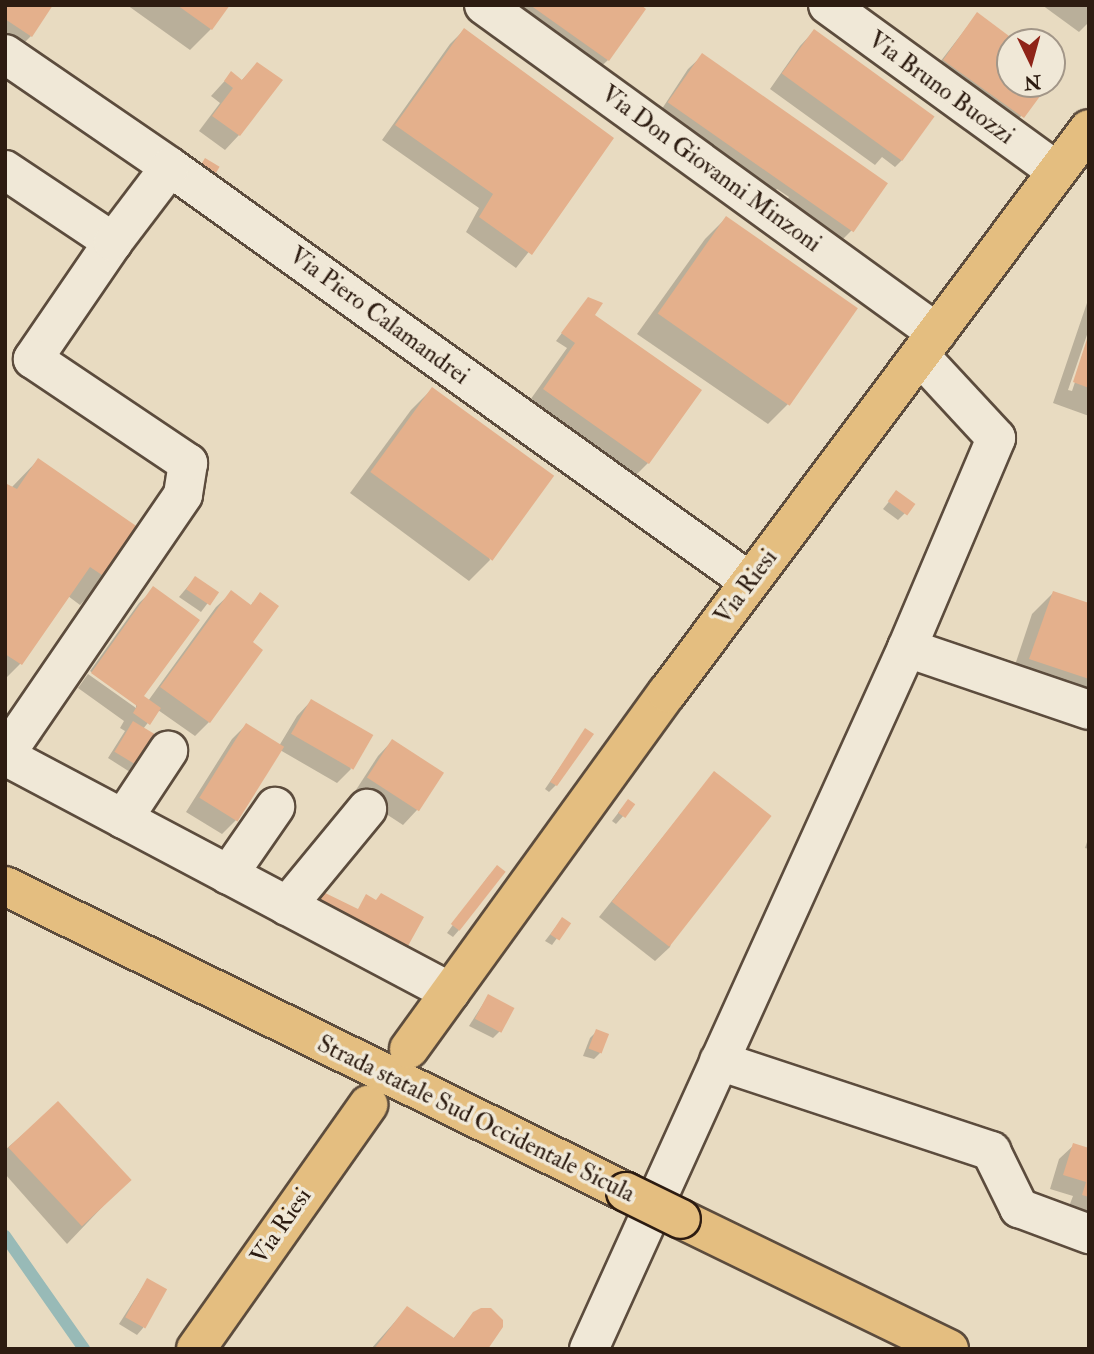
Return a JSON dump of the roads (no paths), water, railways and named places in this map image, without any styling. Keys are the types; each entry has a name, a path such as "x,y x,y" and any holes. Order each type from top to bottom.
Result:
{"main road":[{"name":"Via Riesi","path":"409,1048 750,582 929,345 1055,170 1089,129"},
{"name":"Strada statale Sud Occidentale Sicula","path":"5,886 949,1349"},
{"name":"Via Riesi","path":"196,1349 368,1105"}],"street":[{"name":"Via Don Giovanni Minzoni","path":"484,5 929,345 996,438 907,648"},
{"name":"Via Bruno Buozzi","path":"828,5 1055,170"},
{"name":"Via Piero Calamandrei","path":"5,54 170,167 750,582"},
{"path":"170,167 113,242 33,359 188,463 183,495 7,748 123,819 450,992"},
{"path":"5,170 113,242"},
{"path":"589,1349 907,648 1089,710"},
{"path":"123,819 168,751"},
{"path":"228,875 275,807"},
{"path":"287,906 367,809"},
{"path":"719,1060 991,1151 1019,1208 1089,1234"}],"waterway":[{"path":"5,1236 84,1349"}]}
